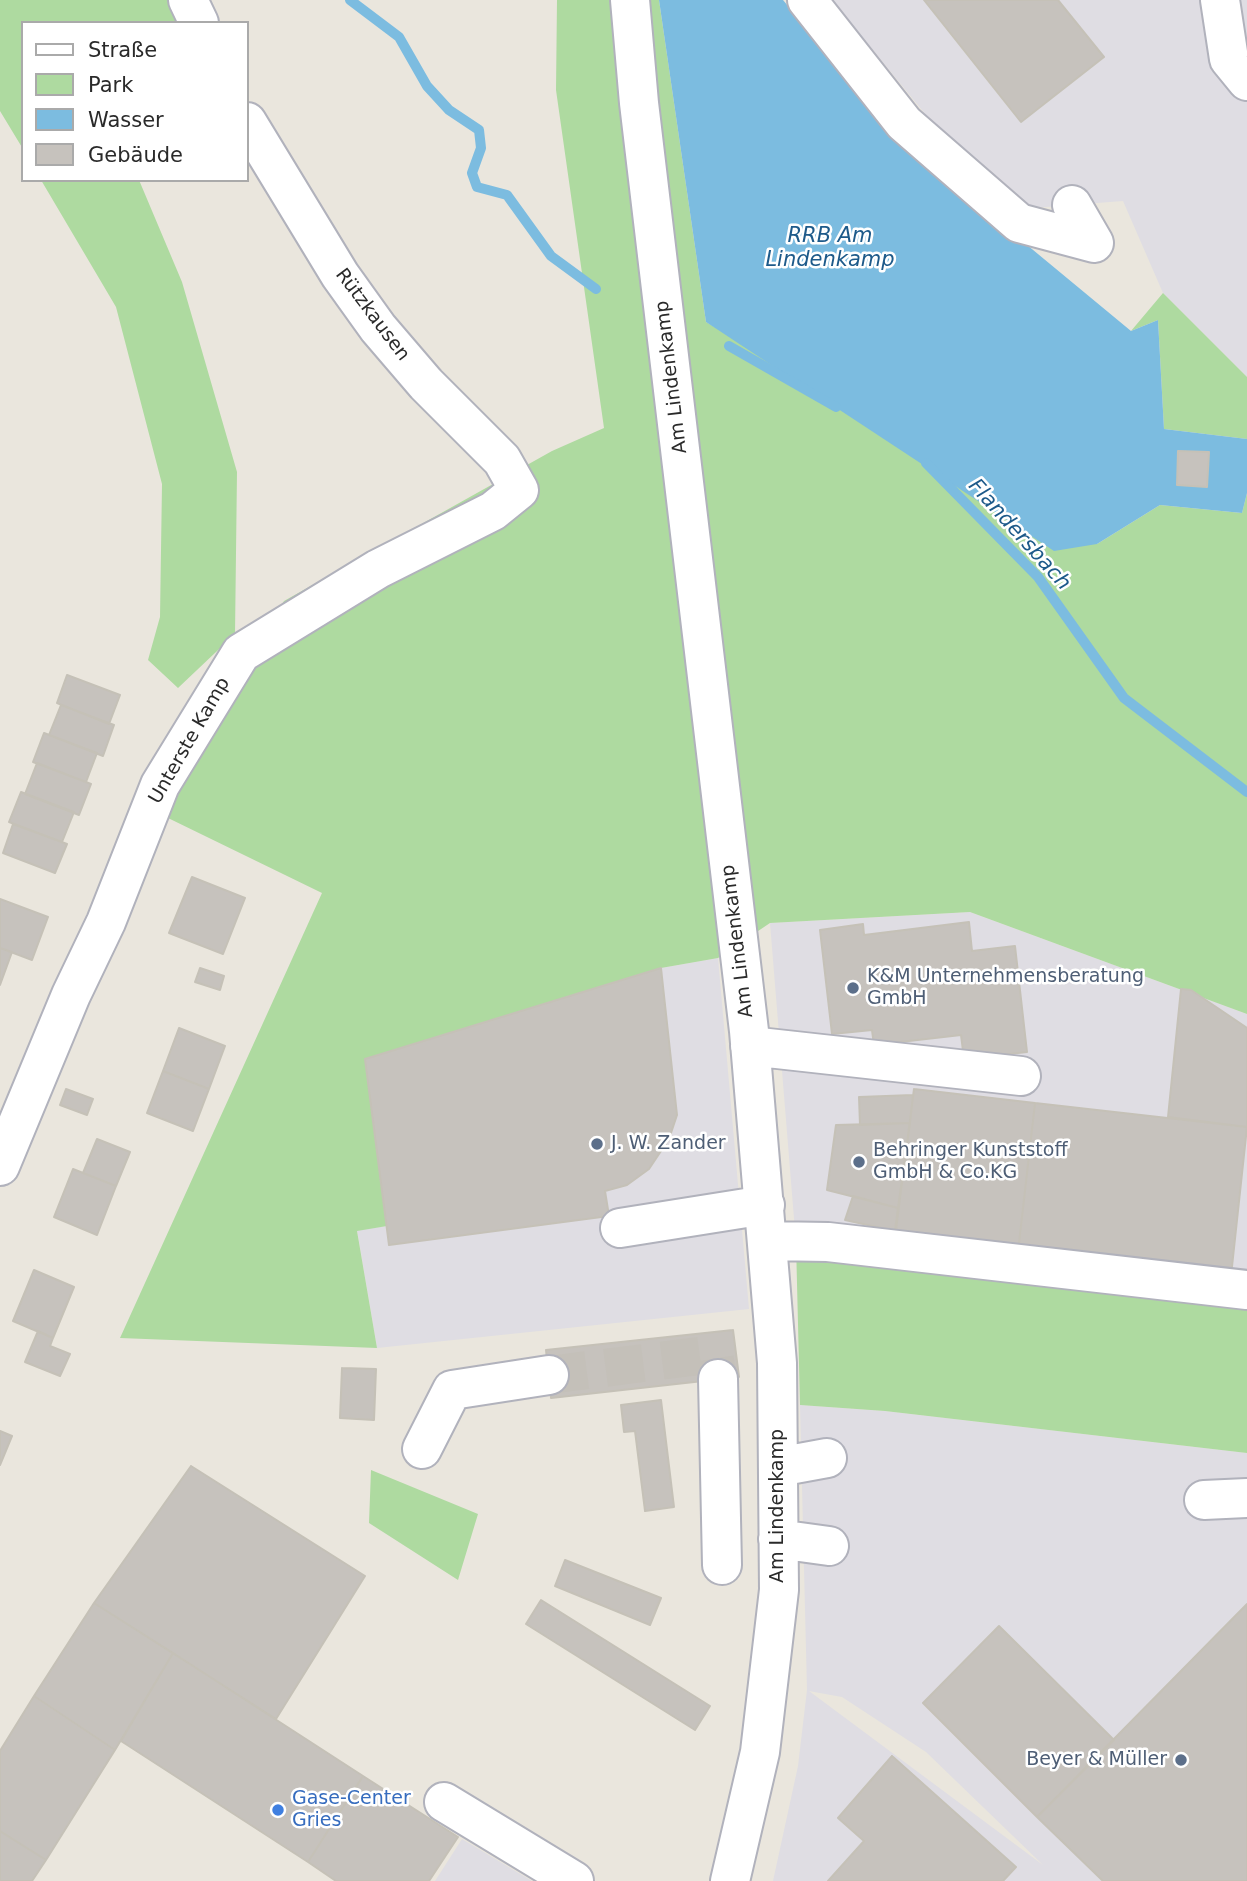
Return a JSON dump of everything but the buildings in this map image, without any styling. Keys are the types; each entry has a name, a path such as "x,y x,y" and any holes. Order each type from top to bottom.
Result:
{"street":[{"path":"188,0 198,21"},
{"name":"Am Lindenkamp","path":"630,0 639,103 750,1046 777,1363 779,1590 760,1752 730,1881"},
{"path":"807,0 904,123 1019,223 1094,243 1072,205"},
{"path":"1220,0 1229,59 1247,81"},
{"name":"Rützkausen","path":"248,124 340,275 378,328 426,384 502,460 519,490"},
{"name":"Unterste Kamp","path":"0,1166 71,995 106,922 160,785 241,653 378,569 493,510 519,490"},
{"path":"750,1046 1021,1076"},
{"path":"620,1228 767,1223 828,1242 1247,1290"},
{"path":"422,1449 452,1390 549,1375"},
{"path":"718,1380 722,1565"},
{"path":"778,1467 827,1458"},
{"path":"1204,1500 1247,1498"},
{"path":"778,1539 829,1546"},
{"path":"444,1802 574,1881"}],"shaded area":[{"path":"832,0 1247,0 1247,377 1163,293 1123,201 1033,208 939,131"},
{"path":"970,912 1247,1014 1247,1307 796,1243 770,923"},
{"path":"718,958 749,1309 377,1348 357,1230 387,1226 365,1059 661,968"},
{"path":"800,1405 885,1411 1247,1453 1247,1881 773,1881 798,1766 807,1690","holes":["809,1691 842,1697 926,1752 1043,1865"]},
{"path":"462,1839 532,1881 435,1881"}],"green space":[{"path":"0,0 183,0 192,21 21,21 21,146 0,111"},
{"path":"557,0 659,0 706,322 1097,544 1160,505 1242,513 1247,493 1247,1014 970,912 770,923 718,958 661,968 365,1059 387,1226 357,1231 377,1348 120,1338 322,893 168,818 212,716 284,601 552,451 604,428 556,90"},
{"path":"42,182 140,182 182,282 237,472 235,634 178,688 148,660 160,617 162,484 116,307"},
{"path":"1163,293 1247,377 1247,439 1164,429 1158,320 1131,331"},
{"path":"796,1243 1247,1307 1247,1453 885,1411 800,1405"},
{"path":"371,1470 478,1514 458,1580 369,1523"}],"water":[{"name":"RRB Am Lindenkamp","path":"659,0 783,0 899,139 1131,331 1158,320 1164,429 1247,439 1247,493 1242,513 1160,505 1097,544 1054,551 706,322"}],"waterway":[{"name":"Flandersbach","path":"350,0 399,37 427,86 449,110 479,130 481,148 472,173 477,187 507,195 551,256 596,289"},
{"name":"Flandersbach","path":"729,346 836,407"},
{"name":"Flandersbach","path":"926,463 1038,577 1124,698 1247,792"}],"tunnel":[{"path":"549,1375 714,1354 718,1379"}],"place":[{"name":"K&M Unternehmensberatung GmbH","path":"853,988"},
{"name":"J. W. Zander","path":"597,1144"},
{"name":"Behringer Kunststoff GmbH & Co.KG","path":"859,1162"},
{"name":"Beyer & Müller","path":"1181,1760"},
{"name":"Gase-Center Gries","path":"278,1810"}]}
